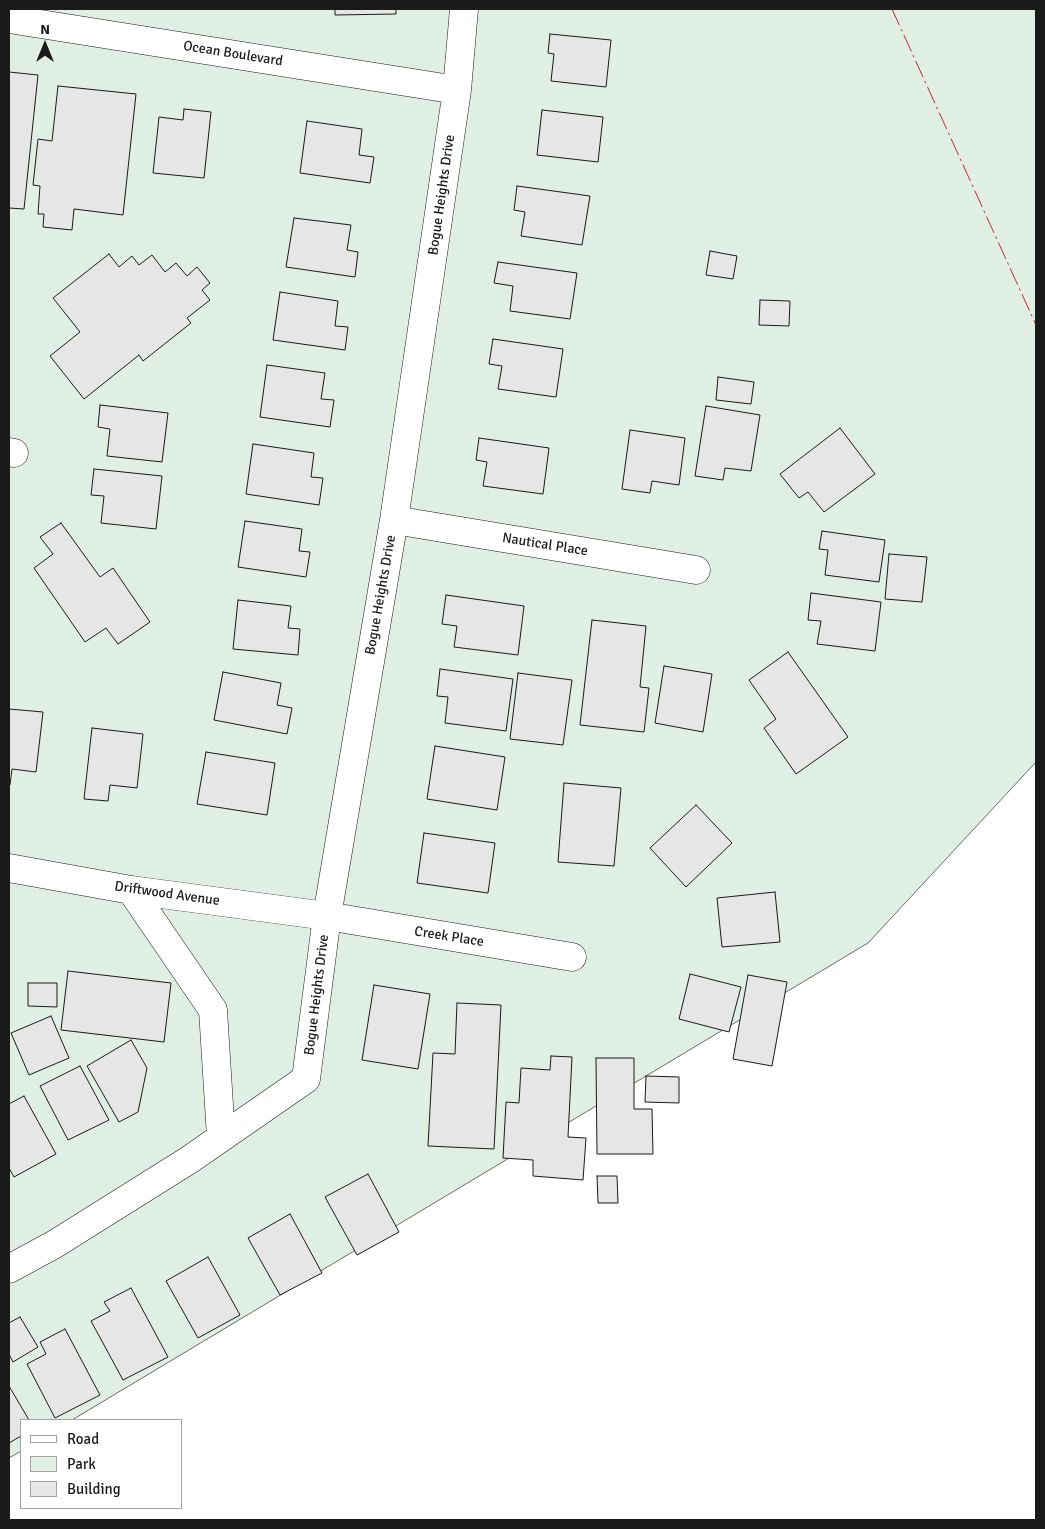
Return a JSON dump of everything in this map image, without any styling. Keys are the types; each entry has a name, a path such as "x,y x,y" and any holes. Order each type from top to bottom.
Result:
{"street":[{"name":"Bogue Heights Drive","path":"9,1269 55,1244 189,1160 306,1079 327,916 394,520 458,90 464,9"},
{"name":"Ocean Boulevard","path":"9,19 458,90"},
{"name":"Nautical Place","path":"394,520 696,570"},
{"name":"Driftwood Avenue","path":"9,868 131,890 327,916"},
{"path":"131,890 213,1010 221,1137"},
{"name":"Creek Place","path":"327,916 572,957"}],"green space":[{"path":"9,9 1036,9 1036,762 868,943 74,1419 20,1419 20,1452 9,1458"}],"building":[{"path":"335,9 396,9 396,14 335,15"},
{"path":"550,34 611,40 606,87 551,81 554,54 548,53"},
{"path":"9,72 38,75 24,209 9,208"},
{"path":"58,86 136,94 123,215 74,209 72,230 43,227 44,214 38,214 40,186 33,185 38,139 52,141"},
{"path":"184,109 211,112 204,178 153,173 159,117 183,120"},
{"path":"542,110 603,117 598,162 537,155"},
{"path":"307,121 362,129 359,155 374,157 370,183 300,173"},
{"path":"517,186 590,196 582,245 521,236 525,212 514,210"},
{"path":"294,218 351,225 347,250 358,252 355,277 286,267"},
{"path":"710,251 737,256 733,279 706,275"},
{"path":"109,254 119,267 132,256 139,265 152,255 165,272 176,263 187,276 197,267 210,283 202,290 210,300 187,318 191,323 143,361 139,355 84,399 50,356 80,332 53,298"},
{"path":"498,262 577,273 570,319 510,311 513,286 494,283"},
{"path":"280,292 338,301 335,326 348,327 345,350 273,340"},
{"path":"760,300 790,301 789,326 759,325"},
{"path":"493,339 563,349 556,397 498,389 502,366 489,364"},
{"path":"267,365 325,373 321,399 334,400 330,427 260,417"},
{"path":"718,377 754,382 751,404 716,400"},
{"path":"100,405 168,413 162,462 107,456 110,429 98,427"},
{"path":"706,406 760,415 751,471 725,468 723,480 695,476"},
{"path":"840,428 875,474 824,512 808,492 799,498 780,474"},
{"path":"630,430 685,438 679,485 652,481 650,493 622,489"},
{"path":"479,438 549,448 543,494 483,486 487,462 476,460"},
{"path":"253,444 314,453 311,477 323,478 319,505 246,494"},
{"path":"94,469 162,476 156,529 101,523 104,496 91,495"},
{"path":"245,521 302,529 299,551 310,552 306,577 238,567"},
{"path":"61,523 100,577 113,568 150,622 118,644 106,628 85,642 34,568 53,554 40,537"},
{"path":"822,531 885,540 879,582 825,575 828,550 819,549"},
{"path":"889,554 927,557 922,602 885,599"},
{"path":"811,593 881,602 875,651 817,644 821,621 808,620"},
{"path":"446,595 524,606 518,655 454,647 457,626 442,624"},
{"path":"238,600 291,606 288,628 300,629 298,655 233,649"},
{"path":"592,620 646,626 640,687 649,688 644,732 580,725"},
{"path":"788,652 848,737 796,774 764,728 776,719 749,680"},
{"path":"664,666 712,674 703,732 655,723"},
{"path":"440,669 513,679 506,731 445,723 448,697 437,696"},
{"path":"223,672 281,683 277,705 292,708 287,734 214,720"},
{"path":"518,673 572,680 563,745 510,739"},
{"path":"9,709 43,712 36,772 12,769 10,785 9,785"},
{"path":"92,728 143,734 137,788 110,785 108,801 84,799"},
{"path":"435,746 505,757 497,810 427,799"},
{"path":"206,752 275,763 267,815 197,804"},
{"path":"564,783 621,788 614,866 558,862"},
{"path":"696,805 732,843 686,887 650,848"},
{"path":"424,833 495,843 488,893 417,883"},
{"path":"775,892 780,942 722,947 717,898"},
{"path":"68,971 171,983 164,1042 61,1030"},
{"path":"690,974 741,987 729,1032 679,1019"},
{"path":"748,975 787,982 772,1066 733,1059"},
{"path":"28,983 57,983 57,1007 28,1006"},
{"path":"374,985 430,994 418,1069 362,1060"},
{"path":"457,1003 501,1005 494,1149 428,1146 433,1053 455,1054"},
{"path":"51,1016 69,1058 29,1075 11,1033"},
{"path":"131,1040 147,1068 138,1112 119,1122 87,1066"},
{"path":"551,1056 572,1057 568,1137 586,1138 583,1180 533,1176 533,1160 503,1158 506,1102 519,1103 521,1068 550,1070"},
{"path":"596,1058 634,1058 634,1109 652,1109 653,1154 597,1154"},
{"path":"80,1066 109,1120 68,1140 40,1086"},
{"path":"646,1076 679,1077 679,1103 645,1102"},
{"path":"24,1096 56,1154 14,1177 9,1168 9,1104"},
{"path":"368,1174 399,1232 357,1255 325,1197"},
{"path":"597,1176 617,1176 618,1203 598,1203"},
{"path":"290,1214 322,1273 280,1295 248,1238"},
{"path":"208,1257 240,1315 198,1338 166,1281"},
{"path":"131,1288 168,1357 123,1380 91,1321 110,1311 104,1302"},
{"path":"20,1317 38,1347 13,1362 9,1354 9,1323"},
{"path":"65,1329 100,1395 55,1418 27,1364 46,1354 40,1342"},
{"path":"9,1386 28,1419 20,1419 20,1437 9,1443"}],"power":[{"path":"892,9 1036,325"}]}
